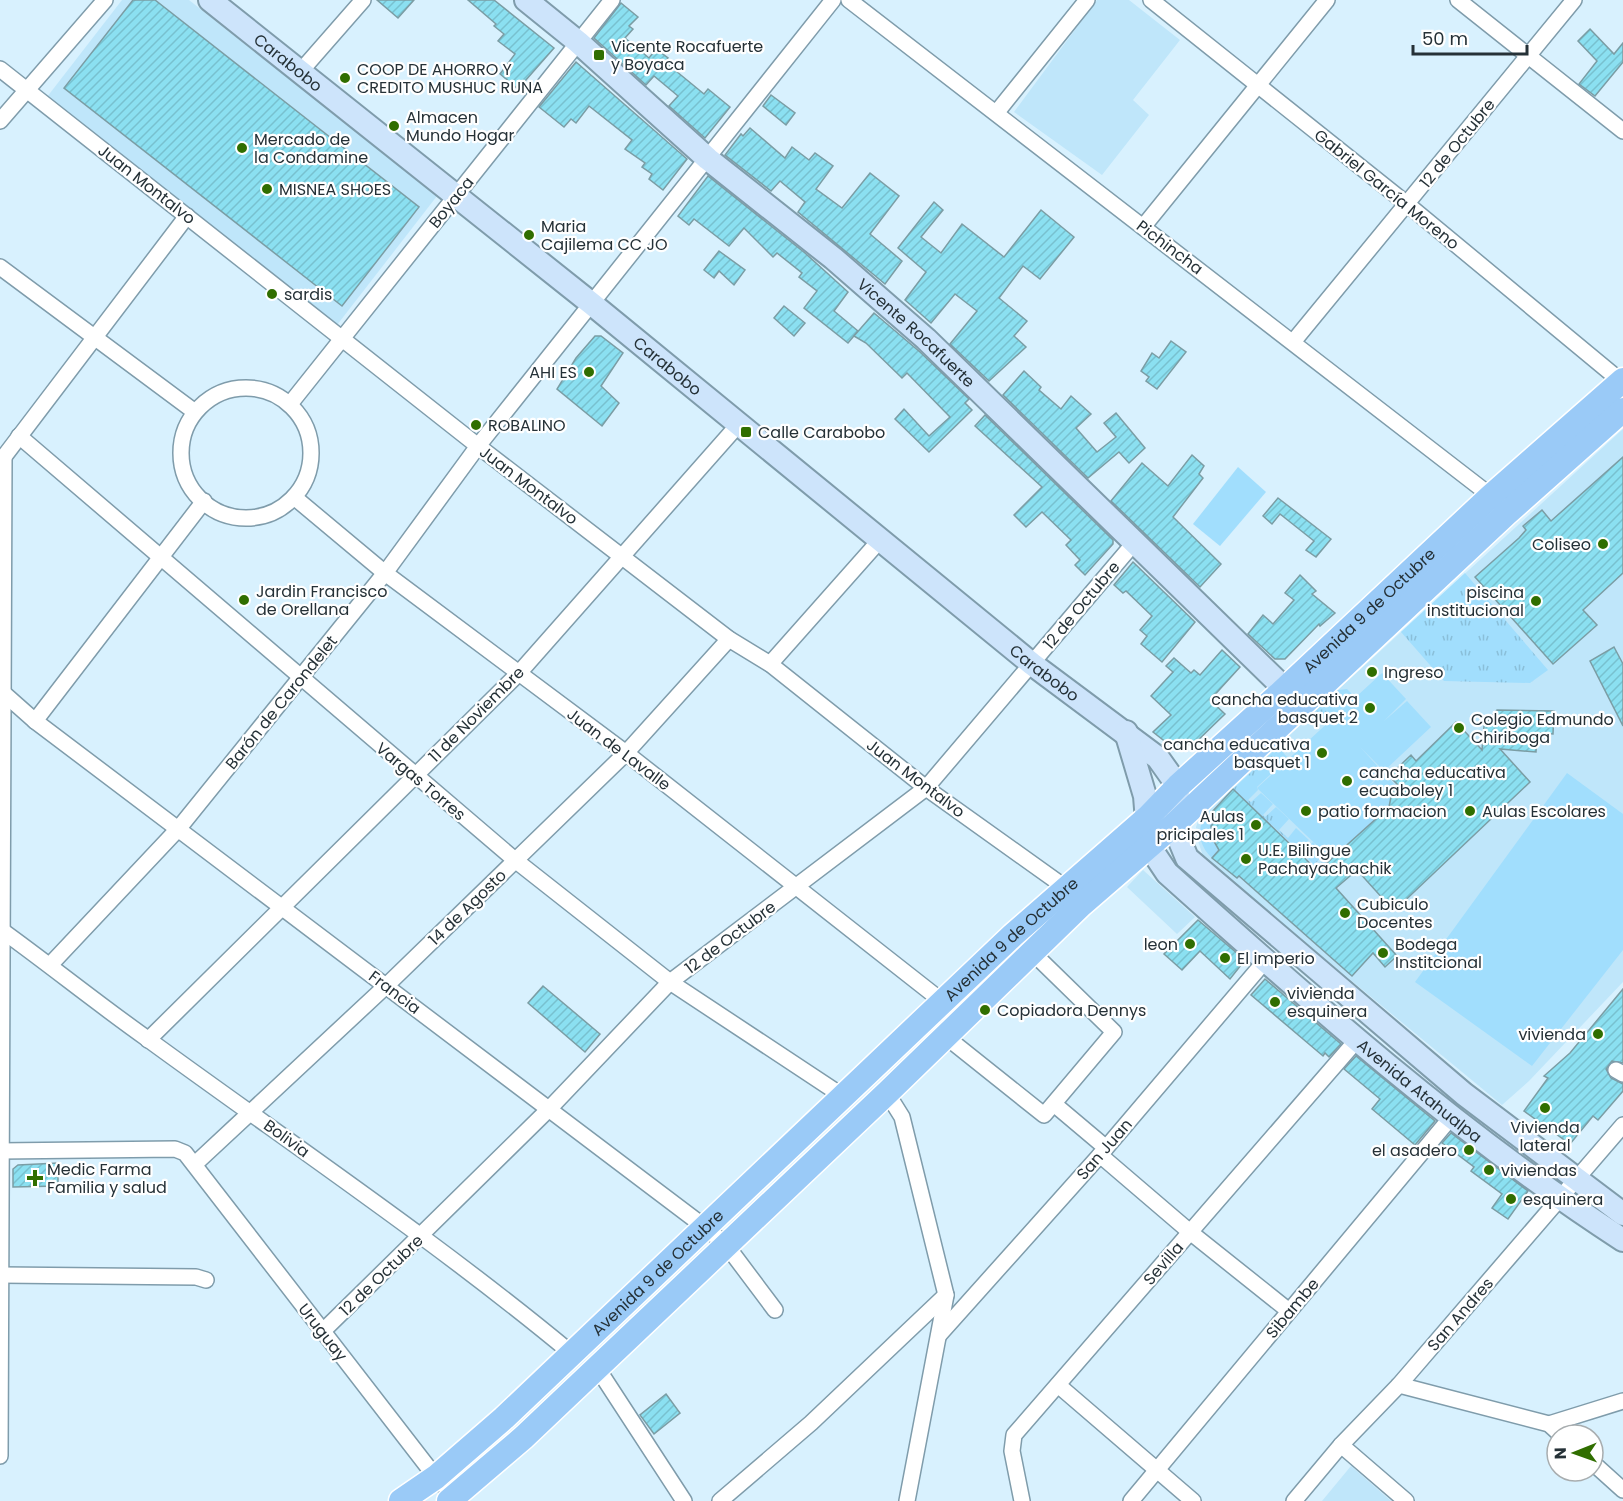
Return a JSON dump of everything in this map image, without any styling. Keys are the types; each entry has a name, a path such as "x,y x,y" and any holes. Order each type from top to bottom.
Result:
{"main road":[{"name":"Carabobo","path":"210,0 592,304 1032,664 1126,732 1158,758 1178,786"},
{"name":"Vicente Rocafuerte","path":"526,0 578,42 708,159 832,258 926,339 1285,689"},
{"name":"Avenida 9 de Octubre","path":"401,1501 436,1477 504,1418 1066,888 1148,817 1178,786 1491,496 1623,381"},
{"name":"Avenida 9 de Octubre","path":"450,1500 524,1437 596,1366 727,1246 1081,905 1177,822 1507,513 1623,411"},
{"path":"1126,732 1145,796 1149,846"},
{"name":"Avenida Atahualpa","path":"1178,786 1177,822 1180,841 1187,858 1464,1094 1623,1214"},
{"name":"Avenida Atahualpa","path":"1149,846 1167,873 1356,1041 1560,1199 1623,1240"}],"street":[{"path":"0,121 26,88 105,0"},
{"path":"300,72 363,0"},
{"name":"Boyaca","path":"290,404 612,0"},
{"path":"592,304 833,0"},
{"name":"Pichincha","path":"849,0 997,112 1491,496"},
{"path":"997,112 1088,0"},
{"name":"Gabriel García Moreno","path":"1151,0 1407,204 1623,381"},
{"path":"1143,227 1327,0"},
{"path":"1458,0 1623,131"},
{"name":"12 de Octubre","path":"1293,342 1574,0"},
{"name":"Juan Montalvo","path":"0,69 342,337 478,447 729,639 770,664 926,788 1066,888"},
{"path":"0,1456 2,459 96,339 187,216"},
{"path":"0,267 195,412"},
{"name":"Barón de Carondelet","path":"50,965 179,828 385,573 478,447 592,304"},
{"path":"241,388 258,388 275,394 290,404 301,417 308,433 311,450 304,483 294,497 281,507 250,518 218,511 204,501 193,489 182,459 187,426 195,412 216,396 241,388"},
{"name":"11 de Noviembre","path":"148,1040 519,673 738,425"},
{"name":"Vargas Torres","path":"19,436 300,679 515,860 670,982 844,1097"},
{"name":"Juan de Lavalle","path":"294,497 385,573 626,753 943,1002"},
{"path":"35,721 204,501"},
{"path":"770,664 880,540"},
{"name":"12 de Octubre","path":"322,1332 550,1108 670,982 926,788 1134,543"},
{"name":"14 de Agosto","path":"195,1164 387,985 626,753 729,639"},
{"name":"Francia","path":"2,691 35,721 706,1228 727,1246 775,1310"},
{"name":"Bolivia","path":"1,929 148,1040 252,1112 571,1353"},
{"path":"1033,953 1114,1032 1049,1110"},
{"name":"San Juan","path":"939,1335 1103,1151 1265,961"},
{"path":"945,1036 1103,1151 1190,1232 1289,1311"},
{"name":"Sevilla","path":"1022,1501 1012,1441 1014,1435 1356,1041"},
{"path":"887,1093 902,1117 946,1295 907,1501"},
{"name":"Sibambe","path":"1131,1501 1453,1115"},
{"name":"San Andres","path":"1294,1501 1341,1445 1399,1385 1623,1125"},
{"path":"1,1151 176,1149 185,1153 195,1164"},
{"name":"Uruguay","path":"195,1164 322,1332 436,1477 450,1500"},
{"path":"1,1275 196,1277 206,1280"},
{"path":"720,1501 811,1423 946,1295"},
{"path":"596,1366 684,1501"},
{"path":"1058,1385 1193,1501"},
{"path":"1399,1385 1545,1423"},
{"path":"1552,1423 1623,1401"},
{"path":"1341,1445 1406,1501"},
{"path":"1605,1474 1623,1490"}],"shaded area":[{"name":"Mercado de la Condamine","path":"122,0 189,0 437,196 337,325 47,97"},
{"path":"1097,0 1129,0 1180,40 1133,100 1149,115 1102,175 1014,112"},
{"name":"Colegio Edmundo Chiriboga","path":"1623,429 1623,982 1529,1081 1502,1105 1204,859 1196,827 1200,816"},
{"path":"1143,870 1195,917 1177,934 1127,887"},
{"path":"1351,1466 1391,1501 1322,1501"}],"green space":[{"path":"1238,467 1266,492 1220,546 1193,524"},
{"path":"1465,573 1548,670 1530,683 1444,681 1401,632"},
{"path":"1382,673 1406,699 1384,721 1407,701 1431,727 1384,771 1360,747 1383,772 1350,803 1384,773 1395,785 1390,793 1390,805 1331,859 1257,788"},
{"path":"1347,689 1355,697 1323,726 1312,714 1338,690"},
{"path":"1278,747 1288,758 1257,787 1258,790 1248,800 1251,802 1261,793 1273,804 1263,815 1265,817 1276,807 1289,819 1279,830 1288,838 1296,828 1309,840 1301,850 1303,852 1313,842 1324,854 1316,863 1318,866 1327,857 1325,875 1233,789"},
{"path":"1567,773 1623,814 1623,950 1532,1066 1415,982"},
{"path":"1208,812 1216,819 1211,826 1211,838 1220,847 1212,858 1207,853 1200,835 1204,817"}],"building":[{"name":"Mercado de la Condamine","path":"133,0 155,0 419,207 342,306 64,88"},
{"path":"377,0 414,0 398,18"},
{"path":"468,0 494,0 554,48 518,89 500,74 515,54 498,41 504,34"},
{"path":"621,3 638,17 629,26 633,29 625,38 649,58 656,49 668,58 665,62 704,94 708,89 730,107 705,138 669,106 678,96 654,76 646,85 594,38"},
{"path":"1590,29 1614,54 1623,43 1623,62 1595,96 1579,84 1597,61 1578,41"},
{"path":"576,62 687,159 663,190 649,179 652,174 642,167 645,163 625,149 632,140 589,106 576,123 571,119 564,127 539,107"},
{"path":"771,95 795,113 786,125 763,106"},
{"path":"750,128 785,158 792,147 809,160 815,153 833,166 816,189 842,208 870,173 899,196 870,234 902,261 885,284 798,212 805,202 780,181 771,191 725,155 741,134 743,136"},
{"path":"708,176 805,253 848,292 834,311 858,331 848,343 804,308 817,291 799,277 802,273 777,253 773,257 744,228 729,246 694,219 689,225 678,216"},
{"path":"934,202 943,210 921,237 941,253 962,224 1004,257 1041,210 1074,237 1040,279 1023,266 999,298 1027,321 1014,336 1026,347 989,381 950,344 977,311 955,294 931,323 905,300 926,272 898,248"},
{"path":"719,251 745,270 734,285 719,271 714,278 704,270"},
{"path":"784,306 805,323 794,336 774,318"},
{"path":"874,313 920,352 969,399 965,403 972,410 929,452 895,419 904,409 929,436 950,417 907,373 902,378 866,343 854,336"},
{"name":"AHI ES","path":"595,336 601,336 623,353 601,386 619,403 602,426 557,389 576,358"},
{"path":"1171,341 1186,352 1157,389 1146,381 1149,377 1141,371 1152,353 1159,358"},
{"path":"1024,371 1041,387 1039,390 1061,409 1071,396 1091,414 1076,428 1097,452 1116,437 1104,423 1116,413 1145,448 1129,463 1119,452 1088,478 1003,395"},
{"path":"985,415 1113,540 1113,544 1085,575 1075,565 1080,560 1066,545 1071,540 1042,512 1026,527 1014,515 1042,487 975,426"},
{"path":"1192,455 1204,466 1199,474 1203,478 1173,517 1221,564 1200,587 1111,501 1142,463 1168,486"},
{"path":"1623,457 1623,573 1583,610 1597,625 1553,664 1475,577 1519,538 1526,530 1523,526 1542,510 1551,521"},
{"path":"1278,498 1331,539 1316,557 1306,550 1314,541 1280,514 1272,524 1263,516"},
{"path":"1133,562 1195,622 1162,662 1141,644 1147,636 1140,630 1152,616 1126,591 1123,593 1114,585"},
{"path":"1300,575 1316,591 1312,594 1335,613 1320,626 1319,624 1285,659 1275,659 1248,634 1263,615 1273,624 1294,600 1285,593"},
{"path":"1614,647 1623,664 1623,726 1590,661"},
{"path":"1222,650 1240,667 1210,700 1225,714 1193,745 1167,743 1153,732 1171,715 1151,696 1173,672 1166,666 1174,658 1191,673 1194,670 1200,675"},
{"path":"1497,710 1554,711 1553,734 1537,733 1536,752 1500,749 1530,782 1394,911 1357,870 1336,888 1397,956 1385,967 1373,953 1352,976 1239,876 1237,878 1212,858 1219,850 1212,838 1211,826 1217,819 1211,813 1233,789 1318,871 1389,807 1392,792 1399,786 1389,776 1411,755 1416,761 1456,722 1482,750 1484,726"},
{"path":"1198,920 1245,960 1230,979 1200,951 1182,970 1164,954"},
{"path":"1265,979 1341,1044 1329,1057 1325,1053 1323,1056 1251,995"},
{"path":"543,986 600,1034 585,1052 528,1003"},
{"path":"1623,989 1623,1063 1612,1061 1606,1069 1611,1078 1623,1084 1623,1091 1598,1120 1593,1116 1570,1144 1524,1111 1548,1078 1544,1076 1570,1053"},
{"path":"1356,1056 1435,1121 1415,1145 1372,1109 1380,1099 1344,1069"},
{"path":"1451,1133 1528,1191 1508,1219 1492,1208 1502,1194 1471,1171 1474,1167 1442,1143"},
{"name":"Medic Farma Familia y salud","path":"58,1163 58,1186 13,1187 13,1169 18,1165"},
{"path":"666,1394 680,1413 654,1434 640,1415"}],"place":[{"name":"Vicente Rocafuerte y Boyaca","path":"599,55"},
{"name":"COOP DE AHORRO Y CREDITO MUSHUC RUNA","path":"345,78"},
{"name":"Almacen Mundo Hogar","path":"394,126"},
{"name":"Mercado de la Condamine","path":"242,148"},
{"name":"MISNEA SHOES","path":"267,189"},
{"name":"Maria Cajilema CC JO","path":"529,235"},
{"name":"sardis","path":"272,294"},
{"name":"AHI ES","path":"589,372"},
{"name":"ROBALINO","path":"476,425"},
{"name":"Calle Carabobo","path":"746,432"},
{"name":"Coliseo","path":"1603,544"},
{"name":"Jardin Francisco de Orellana","path":"244,600"},
{"name":"piscina institucional","path":"1536,601"},
{"name":"Ingreso","path":"1372,672"},
{"name":"cancha educativa basquet 2","path":"1370,708"},
{"name":"Colegio Edmundo Chiriboga","path":"1459,728"},
{"name":"cancha educativa basquet 1","path":"1322,753"},
{"name":"cancha educativa ecuaboley 1","path":"1347,781"},
{"name":"patio formacion","path":"1306,811"},
{"name":"Aulas Escolares","path":"1470,811"},
{"name":"Aulas pricipales 1","path":"1256,825"},
{"name":"U.E. Bilingue Pachayachachik","path":"1246,859"},
{"name":"Cubiculo Docentes","path":"1345,913"},
{"name":"leon","path":"1190,944"},
{"name":"Bodega Institcional","path":"1383,953"},
{"name":"El imperio","path":"1225,958"},
{"name":"vivienda esquinera","path":"1275,1002"},
{"name":"Copiadora Dennys","path":"985,1010"},
{"name":"vivienda","path":"1598,1034"},
{"name":"Vivienda lateral","path":"1545,1108"},
{"name":"el asadero","path":"1469,1150"},
{"name":"viviendas","path":"1489,1170"},
{"name":"Medic Farma Familia y salud","path":"35,1178"},
{"name":"esquinera","path":"1511,1199"}]}
